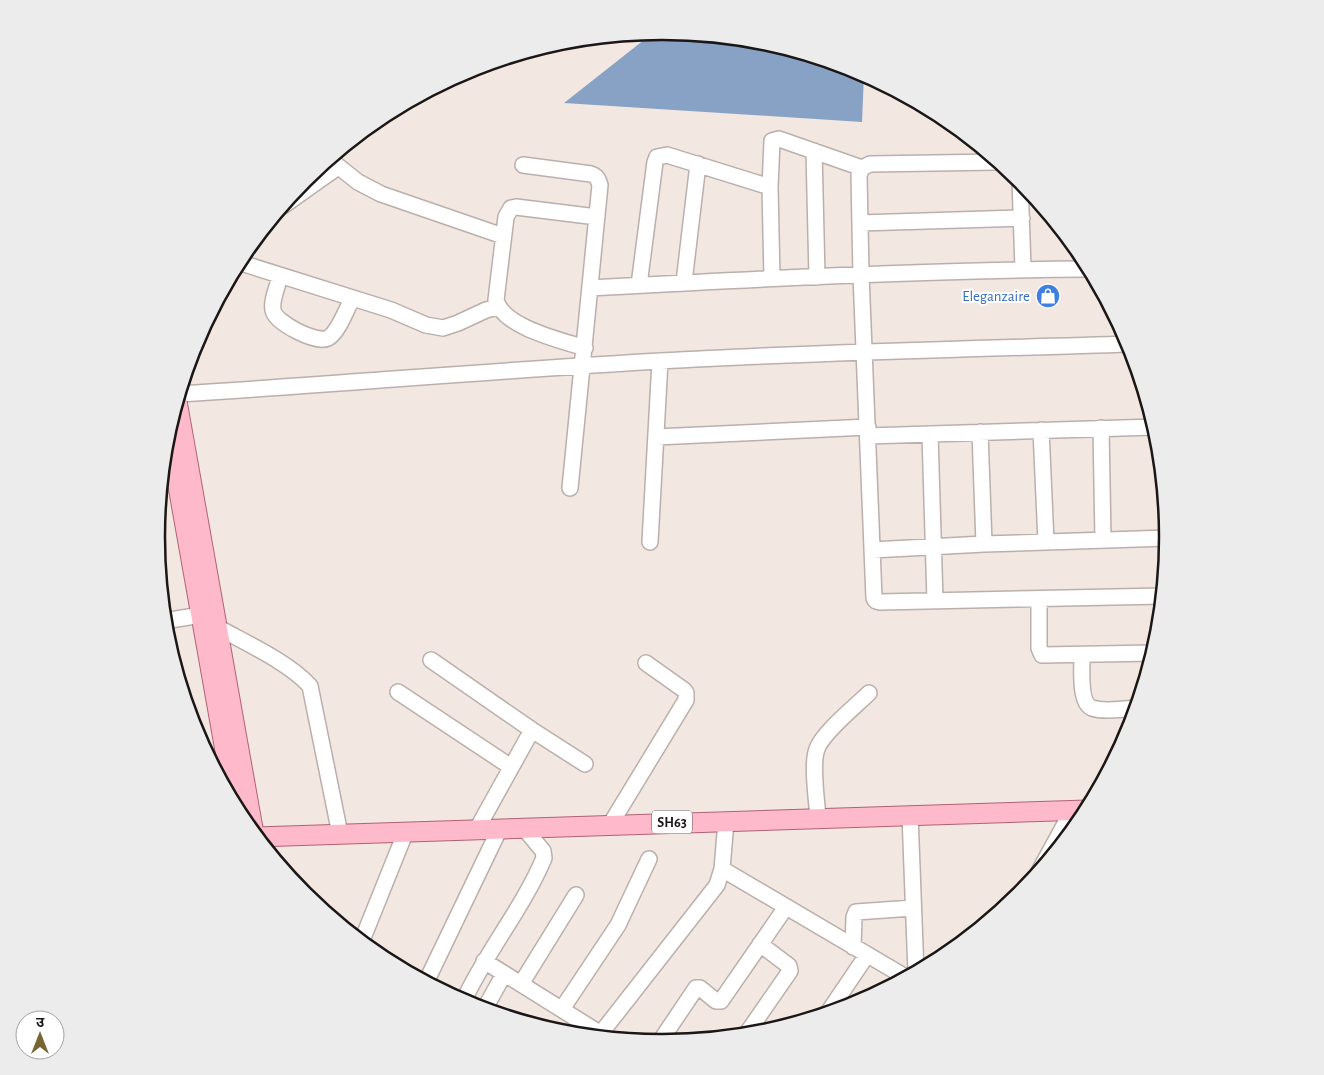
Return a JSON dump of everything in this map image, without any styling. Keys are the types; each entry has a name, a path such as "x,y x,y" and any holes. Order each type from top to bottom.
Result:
{"main road":[{"path":"180,415 252,820"},
{"path":"172,453 231,787"},
{"name":"SH63","path":"263,835 1078,810"}],"street":[{"path":"772,278 770,187 772,141 779,139 862,168"},
{"path":"814,151 817,277"},
{"path":"639,285 657,158 668,155 770,187"},
{"path":"988,161 870,164 862,168 859,175 864,352 874,595 876,601 1156,596"},
{"path":"334,163 358,182 381,194 503,236"},
{"path":"684,282 698,164"},
{"path":"523,166 596,176 599,179 600,185 570,488"},
{"path":"1021,193 1023,269"},
{"path":"585,348 532,330 502,313 496,300 503,236 508,212 511,208 597,216"},
{"path":"860,223 1022,218"},
{"path":"246,265 391,310 426,325 443,328 498,307"},
{"path":"590,288 772,278 1023,269 1081,269"},
{"path":"280,276 273,302 275,317 282,323 312,338 319,340 328,338 334,332 352,299"},
{"path":"186,394 660,361 864,352 1121,344"},
{"path":"650,542 660,361"},
{"path":"656,437 868,432 930,434 1147,427"},
{"path":"1101,428 1103,540"},
{"path":"1041,430 1046,542"},
{"path":"980,432 984,544"},
{"path":"930,434 935,601"},
{"path":"872,550 984,544 1160,539"},
{"path":"1039,599 1039,648 1042,655 1146,653"},
{"path":"172,620 201,615"},
{"path":"217,627 256,648 301,676 310,686 340,834"},
{"path":"1082,655 1083,693 1085,701 1091,708 1129,708"},
{"path":"431,660 585,764"},
{"path":"610,825 686,700 684,690 646,663"},
{"path":"398,692 511,767"},
{"path":"818,818 815,758 817,748 828,732 869,693"},
{"path":"477,829 532,730"},
{"path":"910,815 916,965"},
{"path":"603,1032 717,885 722,869 726,820"},
{"path":"429,976 500,828"},
{"path":"467,995 484,961 517,908 544,858 543,851 524,828"},
{"path":"364,935 406,831"},
{"path":"562,1009 618,925 649,859"},
{"path":"722,869 900,974"},
{"path":"521,984 576,895"},
{"path":"665,1035 696,988 700,988 716,1001 721,1000 786,906"},
{"path":"831,1006 860,951 854,917 856,912 913,908"},
{"path":"752,1026 790,971 789,966 760,944"},
{"path":"484,961 562,1009 592,1030"},
{"path":"488,1003 504,974"}],"water":[{"path":"643,41 695,41 759,50 822,66 864,83 862,122 564,103"}],"place":[{"name":"Eleganzaire","path":"1048,296"}]}
